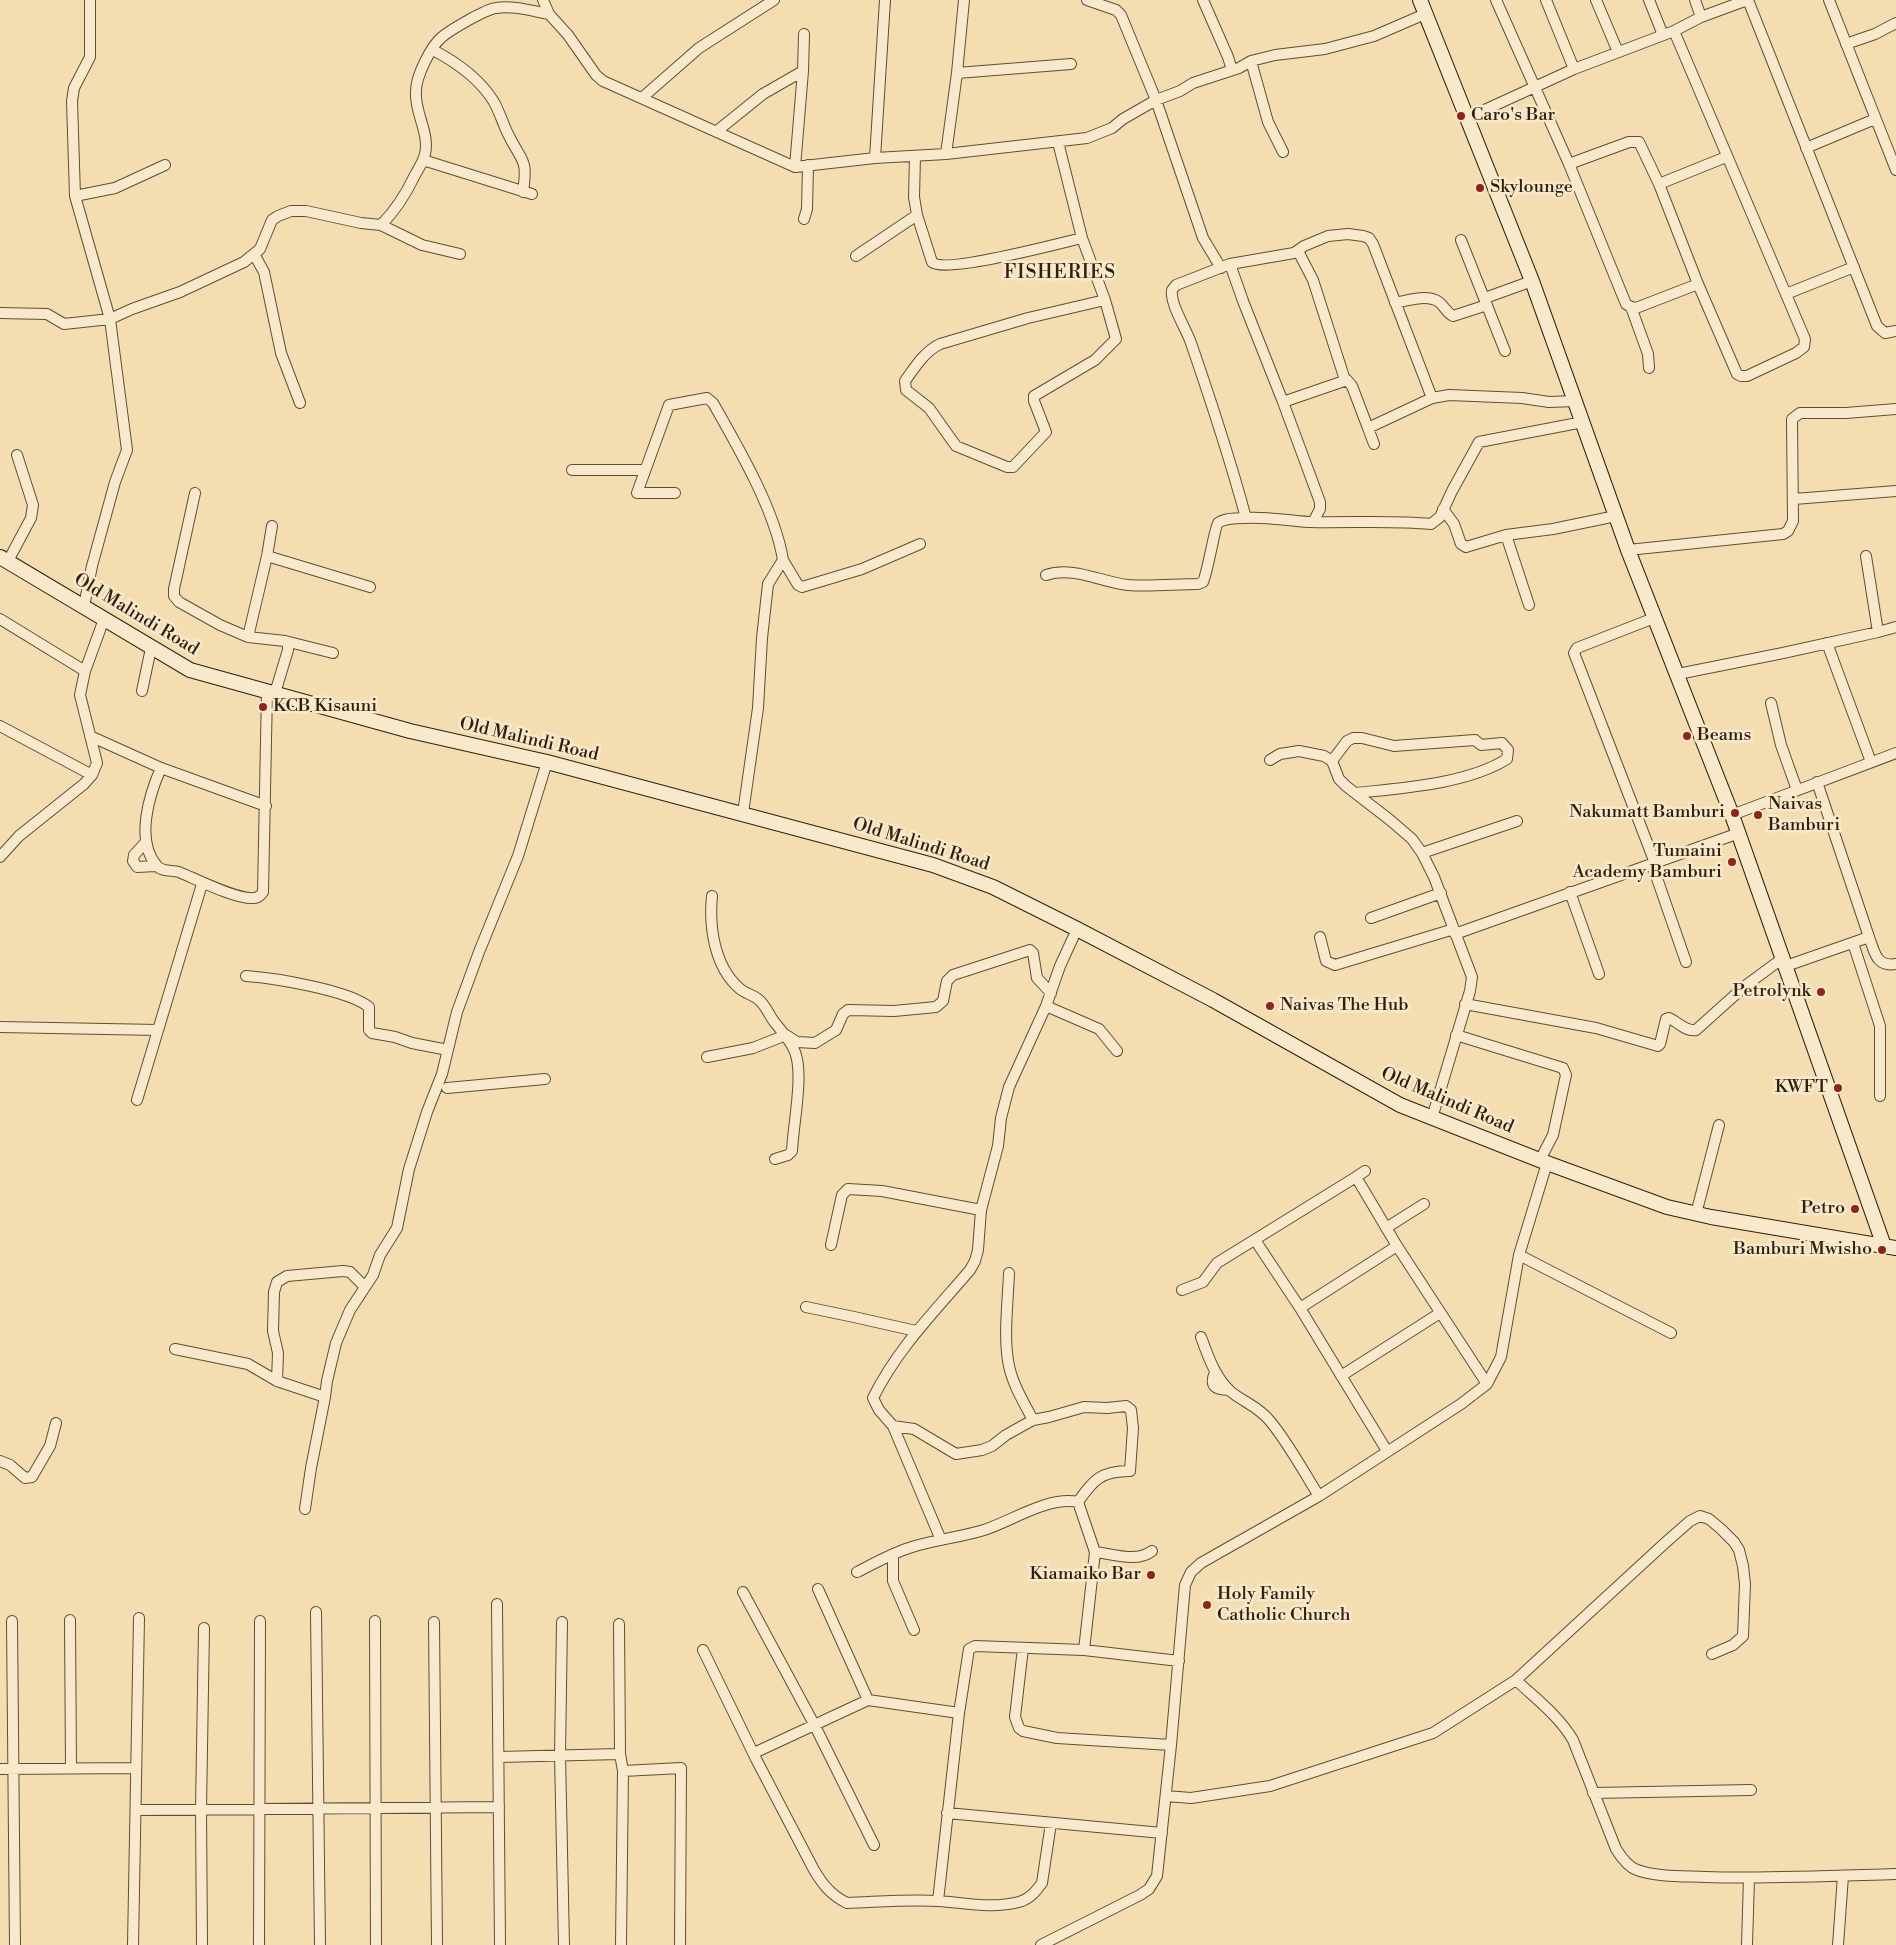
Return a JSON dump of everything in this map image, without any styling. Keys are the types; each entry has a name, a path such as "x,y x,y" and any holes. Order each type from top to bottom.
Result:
{"main road":[{"path":"1420,0 1532,281 1628,550 1739,833 1784,962 1890,1247"},
{"name":"Old Malindi Road","path":"4,559 190,670 410,731 547,762 933,865 993,887 1077,929 1213,1000 1378,1095 1432,1118 1543,1162 1667,1207 1696,1214 1890,1247"}],"street":[{"path":"84,606 92,566 115,482 127,450 110,319 75,196 72,102 74,88 90,57 90,0"},
{"path":"543,0 549,14 568,35 596,75 604,81 795,167 875,158 946,154 1087,138 1104,132 1156,100 1180,91 1193,83 1275,55 1325,48 1374,36 1426,14"},
{"path":"643,97 699,48 774,0"},
{"path":"875,158 885,0"},
{"path":"946,154 957,74 964,0"},
{"path":"1203,0 1232,70"},
{"path":"1496,0 1570,164 1622,297 1631,307 1648,354 1650,368"},
{"path":"1546,0 1574,70"},
{"path":"1596,0 1618,52"},
{"path":"1649,0 1663,35"},
{"path":"1695,0 1701,17"},
{"path":"1467,118 1574,70 1674,31 1701,17 1748,0 1878,326 1885,332 1896,330"},
{"path":"1829,0 1896,170"},
{"path":"1093,1 1116,10 1121,15 1156,100 1203,238 1226,266 1243,301 1284,402 1320,502 1320,508 1313,522"},
{"path":"381,225 398,207 423,160 426,146 416,101 416,90 418,79 442,36 484,12 496,8 515,8 549,14"},
{"path":"1846,44 1875,34 1896,23"},
{"path":"1570,164 1629,142 1636,142 1641,145 1659,184 1734,369 1738,374 1744,377 1796,353 1804,347 1805,339 1674,31"},
{"path":"795,167 803,71 804,34"},
{"path":"423,160 528,193 525,162 510,138 495,104 487,92 464,70 449,58 433,50"},
{"path":"1251,62 1268,122 1283,152"},
{"path":"957,74 1071,64"},
{"path":"717,131 763,94 803,71"},
{"path":"1806,148 1875,119"},
{"path":"1058,142 1082,238 1105,300 1116,339 1095,360 1034,396 1046,432 1013,467 1007,467 956,446 929,408 906,390 905,381 919,361 932,348 940,344 1028,318 1105,300"},
{"path":"915,156 914,197 917,214 932,262 935,265 959,264 1082,238"},
{"path":"1659,184 1726,157"},
{"path":"75,196 115,188 165,165"},
{"path":"804,219 807,209 808,165"},
{"path":"0,313 47,314 64,324 110,319 226,271 260,249 272,220 291,211 306,211 361,223 381,225 422,245 460,254"},
{"path":"856,256 917,214"},
{"path":"1246,518 1204,380 1171,295 1176,285 1226,266 1289,254 1328,236 1348,234 1368,238 1374,244 1432,398"},
{"path":"1461,240 1505,351"},
{"path":"1298,251 1313,280 1345,380 1352,386 1374,444"},
{"path":"254,254 264,272 281,353 300,403"},
{"path":"1786,294 1854,267"},
{"path":"1395,302 1428,298 1436,300 1453,316 1532,281"},
{"path":"1631,307 1636,308 1698,284"},
{"path":"1284,402 1345,380"},
{"path":"1368,428 1432,398 1449,395 1522,398 1549,402 1575,401"},
{"path":"676,493 636,492 669,405 708,398 713,403 743,457 768,512 780,545 783,560 798,585 802,587 862,569 920,544"},
{"path":"1628,550 1783,534 1788,531 1793,521 1792,419 1800,413 1846,413 1896,409"},
{"path":"1046,576 1055,572 1067,572 1129,585 1198,584 1203,582 1205,577 1211,558 1217,525 1228,520 1246,518 1313,522 1431,524 1436,522 1479,442 1583,422"},
{"path":"4,559 31,518 33,505 17,456"},
{"path":"572,470 645,470"},
{"path":"1794,499 1896,491"},
{"path":"195,493 174,589 174,596 179,602 220,625 248,637 285,641 333,654"},
{"path":"1443,510 1454,524 1464,547 1506,535 1552,529 1616,516"},
{"path":"248,637 268,556 272,526"},
{"path":"1506,535 1529,605"},
{"path":"268,556 370,587"},
{"path":"1866,556 1878,632"},
{"path":"743,813 758,708 762,638 768,584 783,560"},
{"path":"1654,618 1577,648 1574,654 1654,864 1686,962"},
{"path":"0,619 85,671"},
{"path":"0,857 19,836 84,784 92,775 97,763 80,695 85,671 104,619"},
{"path":"1678,674 1827,644 1896,627"},
{"path":"161,768 151,791 145,844 156,866 160,869 177,872 202,884 246,898 255,898 264,892 271,692 288,650 288,645 285,641"},
{"path":"1827,644 1871,762"},
{"path":"142,691 151,648"},
{"path":"1771,703 1781,745 1797,790"},
{"path":"0,726 92,775"},
{"path":"90,736 161,768 266,806"},
{"path":"1332,761 1347,741 1353,738 1362,738 1394,746 1475,740 1481,745 1502,742 1508,750 1507,759 1469,774 1403,789 1356,794"},
{"path":"1270,760 1280,754 1299,750 1324,756 1332,761 1339,778 1412,839 1422,853 1441,894 1472,977 1432,1118"},
{"path":"1732,815 1871,762 1895,757"},
{"path":"305,1509 310,1468 325,1397 326,1381 336,1343 350,1310 373,1275 380,1255 398,1228 409,1169 427,1112 442,1074 457,1012 518,856 547,762"},
{"path":"1817,782 1876,956 1880,962 1888,965 1896,964"},
{"path":"1422,853 1517,821"},
{"path":"1320,937 1326,961 1335,965 1454,932 1739,833"},
{"path":"145,844 134,855 133,861 137,867 156,866"},
{"path":"137,1100 202,884"},
{"path":"1570,892 1599,974"},
{"path":"1371,918 1441,894"},
{"path":"712,896 711,922 717,953 722,966 739,988 760,1000 775,1024 786,1035 797,1042 815,1043 836,1030 843,1014 848,1010 894,1011 936,1007 943,1001 947,982 953,975 1030,950 1033,953 1037,978 1051,993"},
{"path":"941,1540 893,1426 878,1410 874,1398 889,1368 916,1332 970,1270 975,1261 982,1210 998,1146 1001,1118 1009,1087 1046,1006 1077,929"},
{"path":"1465,1004 1596,1028 1658,1046 1666,1019 1674,1020 1688,1031 1696,1030 1745,986 1784,962 1869,937"},
{"path":"1853,943 1880,1026 1880,1096"},
{"path":"246,976 340,993 369,1007 369,1030 372,1033 448,1050"},
{"path":"1046,1006 1099,1030 1117,1051"},
{"path":"0,1027 158,1030"},
{"path":"707,1057 753,1048 786,1035"},
{"path":"775,1159 791,1154 795,1127 798,1070 796,1053 786,1035"},
{"path":"1041,1945 1149,1889 1156,1876 1166,1796 1186,1586 1192,1572 1211,1557 1318,1496 1461,1404 1487,1384 1501,1357 1519,1255 1543,1162 1553,1135 1566,1075 1563,1068 1456,1035"},
{"path":"447,1088 545,1079"},
{"path":"1696,1214 1719,1125"},
{"path":"1182,1290 1203,1282 1217,1263 1365,1171"},
{"path":"1356,1177 1397,1246 1487,1384"},
{"path":"831,1245 842,1194 848,1189 882,1191 982,1210"},
{"path":"1386,1228 1424,1204"},
{"path":"1255,1240 1300,1308 1387,1451"},
{"path":"1300,1308 1397,1246"},
{"path":"1519,1255 1671,1333"},
{"path":"277,1381 279,1361 273,1331 274,1292 277,1282 287,1276 343,1271 350,1272 365,1287"},
{"path":"1009,1273 1007,1352 1009,1366 1033,1420"},
{"path":"806,1307 854,1316 916,1332"},
{"path":"1342,1376 1440,1313"},
{"path":"1201,1336 1215,1372 1229,1390 1248,1401 1269,1419 1285,1440 1318,1496"},
{"path":"175,1349 248,1364 277,1381 325,1397"},
{"path":"893,1426 914,1429 956,1454 982,1450 1033,1420 1084,1407 1107,1408 1126,1406 1130,1408 1133,1428 1130,1471 1114,1471 1104,1474 1087,1488 1078,1502"},
{"path":"0,1461 10,1465 25,1478 32,1477 50,1446 56,1423"},
{"path":"857,1572 905,1549 958,1538 985,1530 1057,1502 1078,1502"},
{"path":"1078,1502 1096,1552 1084,1650"},
{"path":"1166,1796 1191,1798 1270,1786 1433,1733 1516,1680 1690,1521 1700,1516 1709,1519 1734,1542 1743,1566 1742,1636 1733,1645 1712,1654"},
{"path":"1096,1552 1139,1558 1152,1551"},
{"path":"893,1555 893,1581 914,1630"},
{"path":"818,1589 868,1700"},
{"path":"743,1592 815,1726 874,1845"},
{"path":"497,1604 500,1945"},
{"path":"316,1612 320,1945"},
{"path":"133,1945 137,1810 139,1618"},
{"path":"70,1620 70,1768"},
{"path":"12,1621 15,1945"},
{"path":"259,1945 260,1621"},
{"path":"375,1621 376,1945"},
{"path":"434,1622 434,1808 437,1945"},
{"path":"562,1622 560,1755 564,1945"},
{"path":"619,1624 620,1754 623,1771 621,1945"},
{"path":"202,1945 201,1809 204,1628"},
{"path":"938,1901 959,1712 969,1649 975,1646 1084,1650 1179,1662"},
{"path":"1023,1648 1015,1717 1019,1728 1023,1731 1057,1738 1171,1746"},
{"path":"703,1650 814,1870 825,1887 834,1896 847,1903 938,1901 986,1906 1027,1899 1037,1891 1042,1883 1050,1823"},
{"path":"1516,1680 1547,1708 1573,1740 1616,1849 1631,1867 1648,1872 1682,1876 1749,1878 1896,1874"},
{"path":"754,1753 868,1700 959,1712"},
{"path":"499,1757 620,1754"},
{"path":"0,1769 136,1768"},
{"path":"623,1771 681,1768 680,1945"},
{"path":"1593,1793 1751,1790"},
{"path":"137,1810 498,1807"},
{"path":"947,1813 1162,1833"},
{"path":"1838,1945 1843,1876"},
{"path":"1747,1945 1749,1878"}],"place":[{"name":"Caro's Bar","path":"1461,116"},
{"name":"Skylounge","path":"1480,188"},
{"name":"KCB Kisauni","path":"263,707"},
{"name":"Beams","path":"1687,736"},
{"name":"Nakumatt Bamburi","path":"1735,813"},
{"name":"Naivas Bamburi","path":"1758,815"},
{"name":"Tumaini Academy Bamburi","path":"1732,862"},
{"name":"Petrolynk","path":"1821,992"},
{"name":"Naivas The Hub","path":"1270,1006"},
{"name":"KWFT","path":"1838,1088"},
{"name":"Petro","path":"1855,1209"},
{"name":"Bamburi Mwisho","path":"1882,1250"},
{"name":"Kiamaiko Bar","path":"1151,1575"},
{"name":"Holy Family Catholic Church","path":"1207,1605"}],"district":[{"name":"FISHERIES","path":"1060,273"}]}
